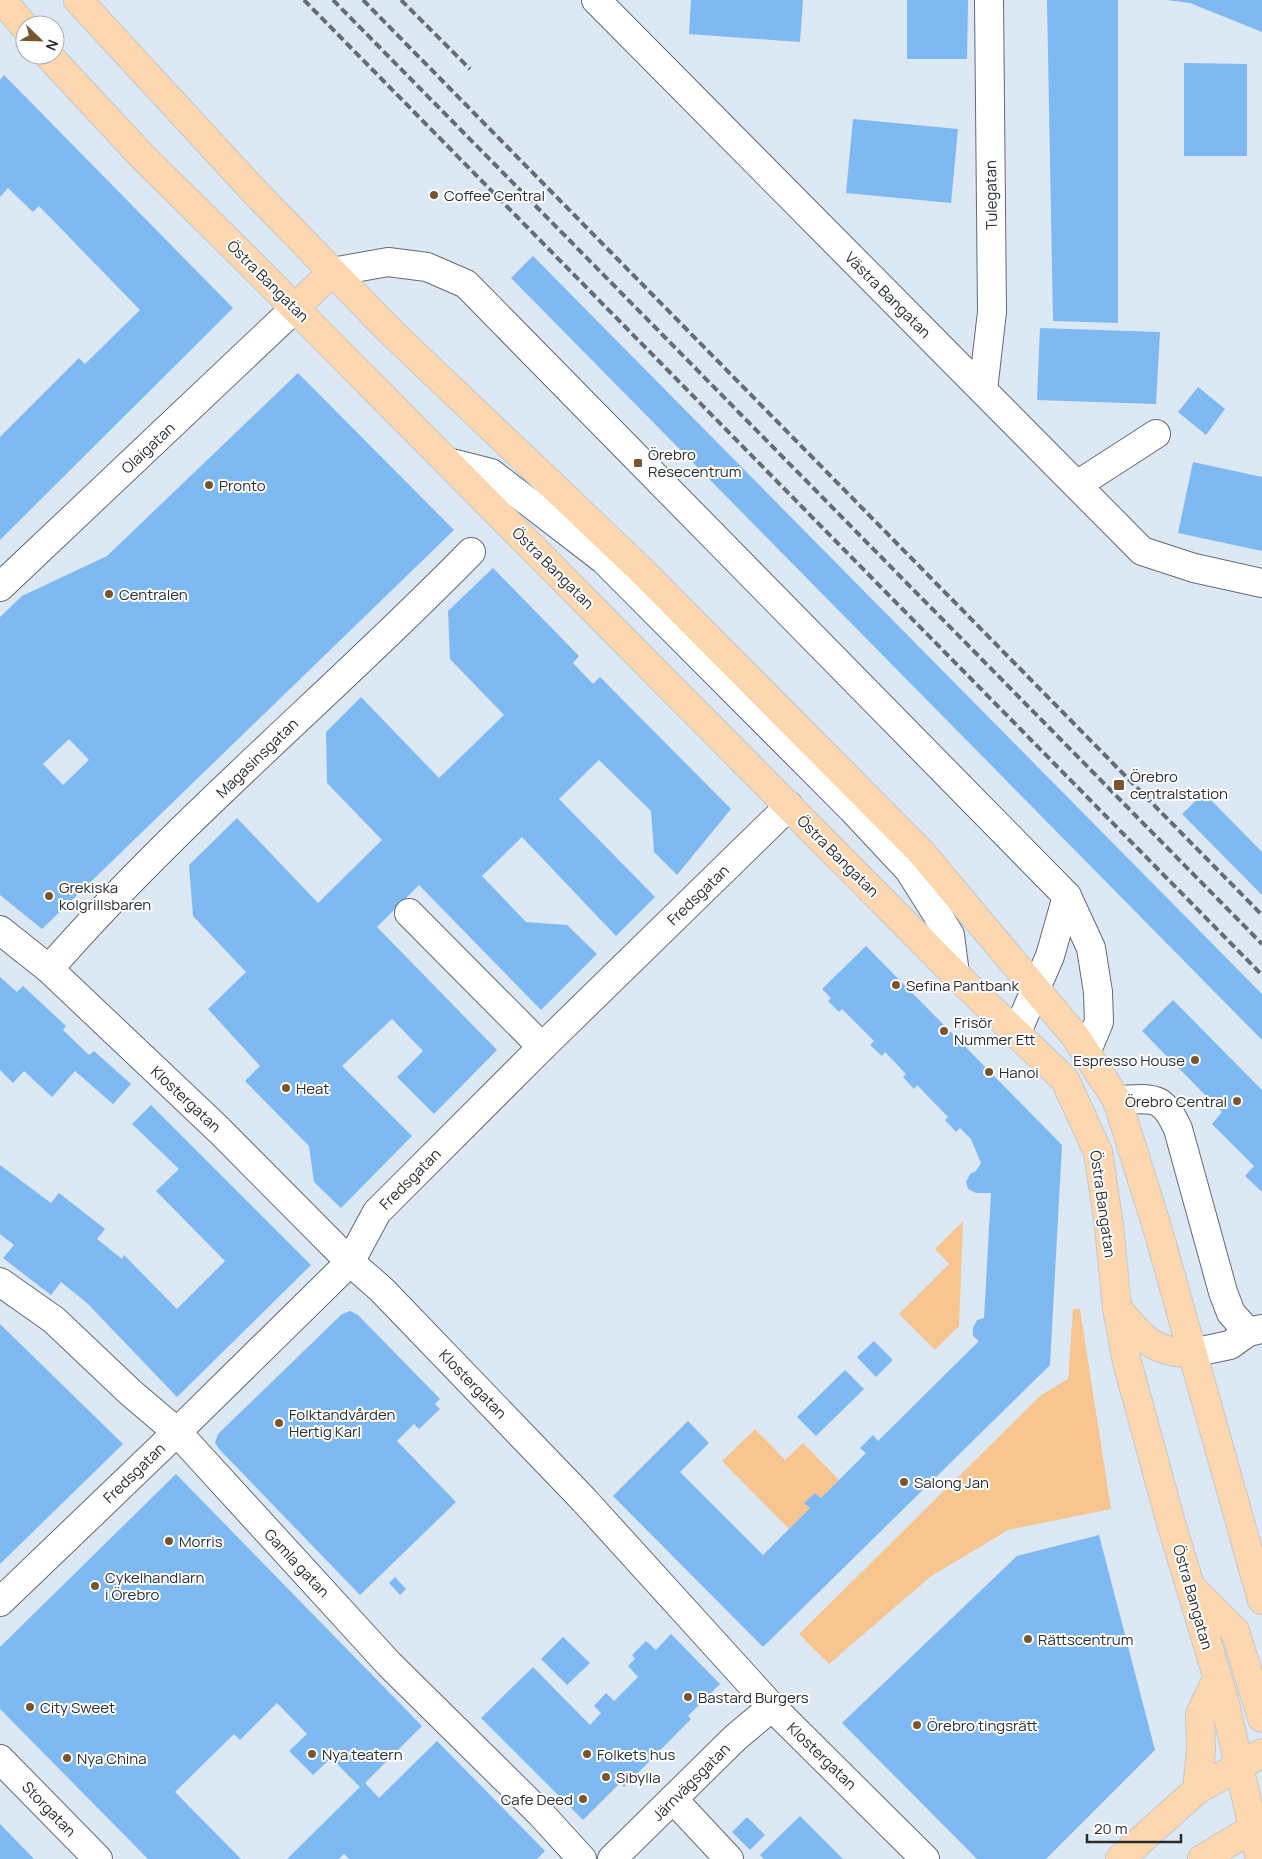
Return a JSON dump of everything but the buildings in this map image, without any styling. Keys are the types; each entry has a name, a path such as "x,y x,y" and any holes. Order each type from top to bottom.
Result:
{"main road":[{"path":"2,0 15,15"},
{"path":"78,0 255,192 332,272 491,429 638,567 920,851 1074,1036 1117,1100 1157,1227 1262,1600"},
{"name":"Östra Bangatan","path":"57,65 153,167 955,974 1065,1080 1098,1152 1109,1226 1117,1308 1133,1383 1217,1679 1251,1759 1260,1859"},
{"path":"295,308 332,272"},
{"path":"1117,1308 1143,1339 1151,1344 1175,1352 1192,1352"},
{"path":"1191,1586 1235,1631 1262,1718"},
{"path":"1197,1790 1201,1750 1200,1714 1217,1679"},
{"path":"1120,1859 1197,1790 1251,1759"},
{"path":"1202,1859 1258,1825"}],"street":[{"name":"Västra Bangatan","path":"596,0 1142,551 1194,568 1262,583"},
{"name":"Tulegatan","path":"983,390 992,312 989,0"},
{"path":"332,272 388,262 427,267 466,284 1066,896 1091,948 1098,992 1099,1022 1086,1053"},
{"name":"Olaigatan","path":"0,587 295,308"},
{"path":"1077,485 1156,434"},
{"path":"448,462 491,473 604,560 852,809 909,870 950,935 955,974"},
{"name":"Magasinsgatan","path":"49,969 83,930 170,842 471,552"},
{"name":"Fredsgatan","path":"0,1602 350,1262 377,1212 542,1047 789,806"},
{"path":"1017,1032 1050,956 1066,896"},
{"path":"409,913 542,1047"},
{"name":"Klostergatan","path":"0,930 49,969 219,1130 350,1262 382,1290 584,1500 772,1707 925,1859"},
{"path":"1117,1100 1153,1099 1170,1110 1178,1129 1223,1292 1231,1313 1255,1330 1230,1344 1192,1352"},
{"name":"Gamla gatan","path":"0,1282 54,1320 131,1393 177,1432 390,1664 540,1813 582,1859"},
{"name":"Järnvägsgatan","path":"612,1859 736,1737 772,1707"},
{"name":"Storgatan","path":"0,1759 98,1859"},
{"path":"673,1799 729,1859"}],"shaded area":[{"path":"963,1221 959,1326 935,1350 899,1314 949,1264 935,1249"},
{"path":"1073,1309 1080,1309 1111,1509 1008,1530 930,1577 829,1664 799,1634 1041,1395 1068,1379"},
{"path":"755,1429 785,1460 803,1443 839,1480 821,1498 815,1493 805,1503 810,1508 789,1529 722,1461"}],"railway":[{"path":"304,0 1262,975"},
{"path":"333,0 1262,944"},
{"path":"363,0 1262,915"},
{"path":"401,0 470,69"}],"place":[{"name":"Coffee Central","path":"434,195"},
{"name":"Örebro Resecentrum","path":"638,463"},
{"name":"Pronto","path":"209,485"},
{"name":"Centralen","path":"109,594"},
{"name":"Örebro centralstation","path":"1119,785"},
{"name":"Grekiska kolgrillsbaren","path":"49,896"},
{"name":"Sefina Pantbank","path":"896,985"},
{"name":"Frisör Nummer Ett","path":"944,1031"},
{"name":"Espresso House","path":"1195,1060"},
{"name":"Hanoi","path":"989,1072"},
{"name":"Heat","path":"286,1088"},
{"name":"Örebro Central","path":"1237,1101"},
{"name":"Folktandvården Hertig Karl","path":"279,1423"},
{"name":"Salong Jan","path":"904,1482"},
{"name":"Morris","path":"169,1541"},
{"name":"Cykelhandlarn i Örebro","path":"95,1586"},
{"name":"Rättscentrum","path":"1028,1639"},
{"name":"Bastard Burgers","path":"688,1697"},
{"name":"City Sweet","path":"30,1707"},
{"name":"Örebro tingsrätt","path":"917,1725"},
{"name":"Nya teatern","path":"312,1754"},
{"name":"Folkets hus","path":"587,1754"},
{"name":"Nya China","path":"67,1758"},
{"name":"Sibylla","path":"606,1777"},
{"name":"Cafe Deed","path":"583,1799"}]}
